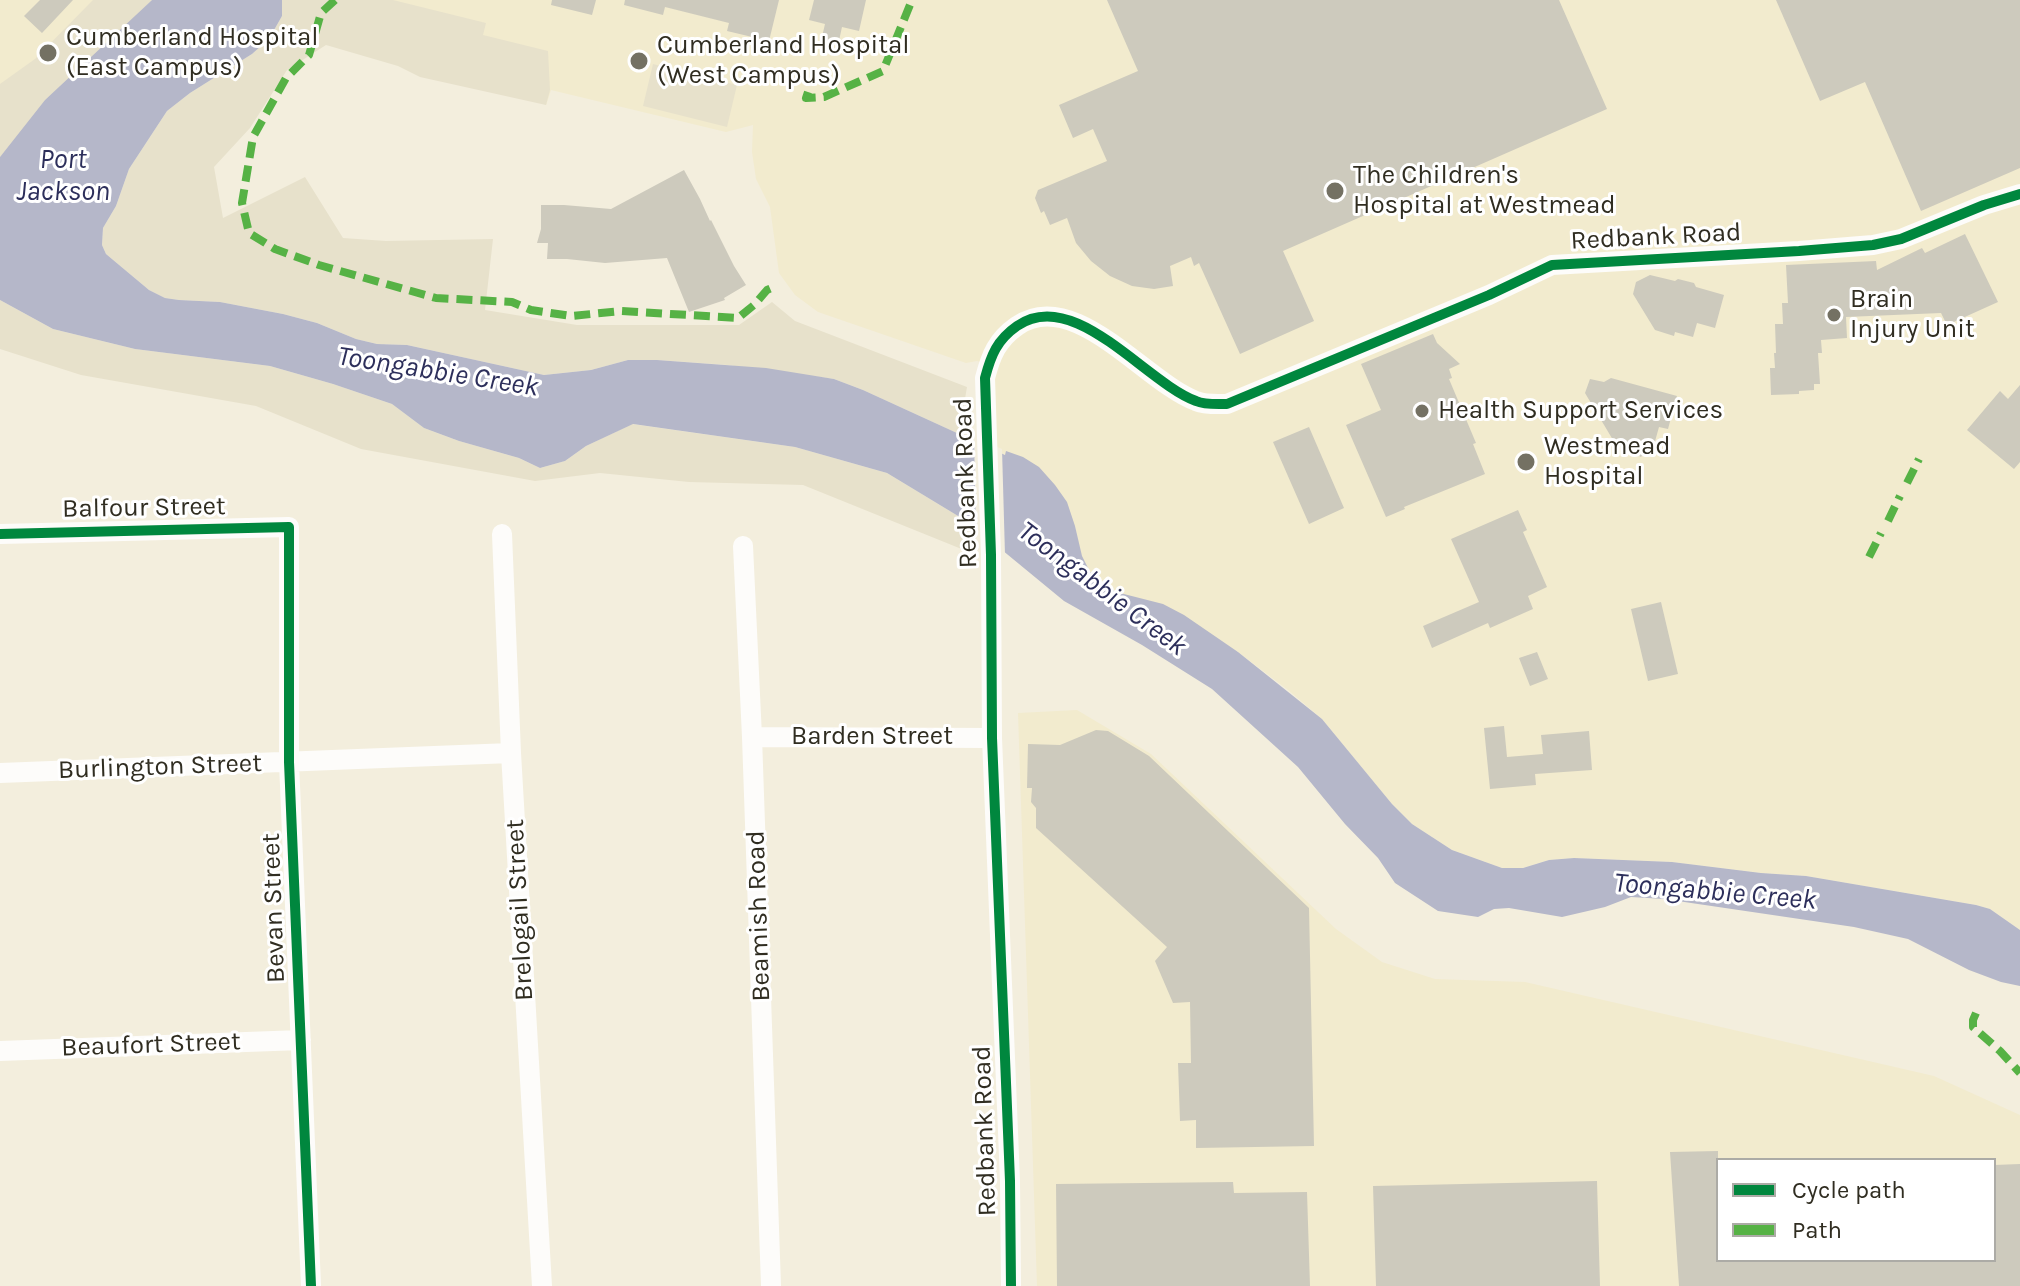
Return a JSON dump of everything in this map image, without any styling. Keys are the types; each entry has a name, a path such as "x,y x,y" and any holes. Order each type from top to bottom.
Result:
{"street":[{"name":"Redbank Road","path":"1011,1286 1010,1181 992,738 991,555 985,378 992,352 1011,331 1026,320 1049,316 1078,323 1171,388 1198,402 1227,404 1489,295 1552,265 1873,245 1901,239 1984,205 2020,194"},
{"name":"Balfour Street","path":"0,534 289,527"},
{"name":"Bevan Street","path":"289,527 289,762 311,1286"},
{"name":"Brelogail Street","path":"502,534 511,753 542,1286"},
{"name":"Beamish Road","path":"743,546 771,1286"},
{"name":"Barden Street","path":"752,737 992,738"},
{"name":"Burlington Street","path":"0,773 511,753"},
{"name":"Beaufort Street","path":"0,1051 301,1040"}],"shaded area":[{"name":"Cumberland Hospital (East Campus)","path":"0,0 152,0 0,157"},
{"name":"Cumberland Hospital (East Campus)","path":"93,0 152,0 45,100 0,157 0,84 35,59"},
{"path":"282,0 393,0 486,23 483,35 548,51 550,90 546,105 420,77 398,66 326,45 287,70 250,128 214,167 223,218 305,177 343,238 386,241 493,239 485,310 577,325 739,325 772,302 795,321 967,387 959,434 834,379 727,365 657,360 628,360 591,370 544,375 407,345 377,344 283,314 220,302 165,298 149,290 106,254 102,245 103,228 116,206 129,169 167,111 252,54 269,39 282,16"},
{"path":"354,0 2020,0 2020,930 1990,909 1976,905 1806,876 1672,862 1574,858 1549,860 1523,868 1502,868 1452,850 1412,824 1322,719 1288,690 1224,643 1138,599 1115,592 1090,572 1081,556 1075,526 1005,455 994,450 996,368 977,361 966,363 818,312 795,295 779,273 770,207 756,179 752,152 753,125 726,132 551,90 546,105"},
{"path":"653,64 737,85 727,127 643,106"},
{"path":"0,300 53,329 135,349 270,366 333,384 392,404 424,428 519,458 540,468 565,461 586,446 632,424 795,447 887,473 968,522 969,552 803,485 689,482 600,473 535,481 361,449 256,406 81,375 0,349"},
{"path":"1077,710 1151,754 1336,929 1382,962 1435,979 1525,982 1934,1076 2020,1115 2020,1286 1037,1286 1018,713"}],"water":[{"name":"Toongabbie Creek","path":"152,0 282,0 282,16 269,39 252,54 167,111 129,169 116,206 103,228 102,245 106,254 149,290 165,298 220,302 283,314 377,344 407,345 544,375 591,370 628,360 657,360 766,368 834,379 1005,455 1006,451 1023,457 1039,467 1067,502 1082,556 1090,572 1100,582 1116,592 1163,604 1238,652 1322,719 1412,824 1452,850 1502,868 1523,868 1549,860 1574,858 1672,862 1806,876 1976,905 1990,909 2020,930 2020,986 1969,970 1908,939 1854,927 1664,899 1631,897 1562,917 1509,908 1494,909 1478,917 1438,911 1395,883 1378,858 1298,767 1212,689 1064,601 968,522 887,473 795,447 633,424 586,446 565,461 540,468 519,458 424,428 392,404 270,366 135,349 53,329 0,300 0,157 45,100"}],"pier":[{"path":"974,437 1002,449 1005,555 976,534"}],"building":[{"path":"40,0 73,0 42,33 24,16"},
{"path":"552,0 596,0 592,15 551,5"},
{"path":"625,0 779,0 769,41 727,31 729,23 665,7 663,15 624,5"},
{"path":"814,0 866,0 859,31 842,27 838,45 821,41 825,24 809,20"},
{"path":"1107,0 1559,0 1607,109 1283,251 1314,321 1240,354 1199,263 1194,266 1191,257 1170,266 1173,286 1154,289 1132,286 1110,276 1091,261 1076,243 1067,218 1050,225 1035,198 1038,190 1107,161 1093,129 1073,138 1059,105 1138,71"},
{"path":"1776,0 2020,0 2020,168 1921,211 1865,82 1820,101"},
{"path":"684,170 746,285 725,300 689,312 667,258 605,263 547,259 548,243 537,243 541,229 541,205 611,209"},
{"name":"Brain Injury Unit","path":"1965,234 1998,302 1947,325 1941,313 1846,317 1847,338 1821,340 1822,353 1818,353 1820,384 1814,384 1814,390 1799,391 1799,394 1771,395 1770,368 1775,368 1776,353 1775,324 1783,324 1782,303 1788,303 1786,265 1876,261 1877,270 1922,248 1925,253"},
{"path":"1650,275 1694,283 1696,287 1724,295 1715,328 1697,323 1693,337 1675,332 1674,336 1655,330 1633,294 1636,282"},
{"name":"Health Support Services","path":"1433,334 1437,343 1460,364 1449,369 1452,378 1449,379 1476,443 1473,444 1485,474 1386,517 1346,425 1381,410 1361,364"},
{"path":"1611,378 1677,396 1668,429 1659,427 1652,452 1640,457 1636,447 1613,440 1585,393 1590,379 1604,382"},
{"path":"2020,385 2020,462 2014,469 1967,430 2000,391 2008,399"},
{"path":"1309,427 1344,508 1309,524 1273,442"},
{"path":"1518,510 1527,530 1523,532 1547,587 1528,596 1533,609 1490,628 1488,623 1432,648 1423,626 1479,602 1451,539"},
{"path":"1661,602 1678,674 1648,681 1631,609"},
{"path":"1537,652 1548,679 1530,686 1519,658"},
{"path":"1504,726 1507,757 1543,754 1541,735 1589,731 1592,770 1535,774 1536,785 1490,789 1484,728"},
{"path":"1096,730 1108,731 1149,756 1309,908 1314,1146 1196,1148 1196,1120 1180,1121 1178,1063 1191,1063 1190,1002 1173,1003 1155,961 1167,947 1036,828 1032,788 1027,788 1028,744 1060,745"},
{"path":"1718,1151 1716,1262 1996,1262 1996,1165 2020,1164 2020,1286 1679,1286 1670,1152"},
{"path":"1597,1181 1600,1286 1376,1286 1373,1186"},
{"path":"1233,1182 1234,1193 1307,1192 1310,1286 1057,1286 1056,1184"}],"marked path":[{"path":"335,0 321,13 309,55 286,78 253,137 242,203 249,233 275,249 319,265 436,298 512,302 531,310 571,316 622,311 738,318 774,287"},
{"path":"808,92 806,98 824,97 883,71 912,0"},
{"path":"1907,483 1919,459"},
{"path":"1888,521 1900,496"},
{"path":"1869,557 1881,533"},
{"path":"1976,1013 1973,1027 2020,1073"}],"cycle path":[{"path":"1011,1286 1010,1181 992,738 991,555 985,378 992,355 1004,337 1017,326 1039,317 1062,318 1109,341 1176,391 1200,402 1227,404 1489,295 1552,265 1873,245 1901,239 1984,205 2020,194"},
{"path":"0,534 289,527 289,762 311,1286"}],"place":[{"name":"Cumberland Hospital (East Campus)","path":"48,53"},
{"name":"Cumberland Hospital (West Campus)","path":"639,61"},
{"name":"The Children's Hospital at Westmead","path":"1335,191"},
{"name":"Brain Injury Unit","path":"1834,315"},
{"name":"Health Support Services","path":"1422,411"},
{"name":"Westmead Hospital","path":"1526,462"}],"water label":[{"name":"Port Jackson","path":"63,176"}]}
